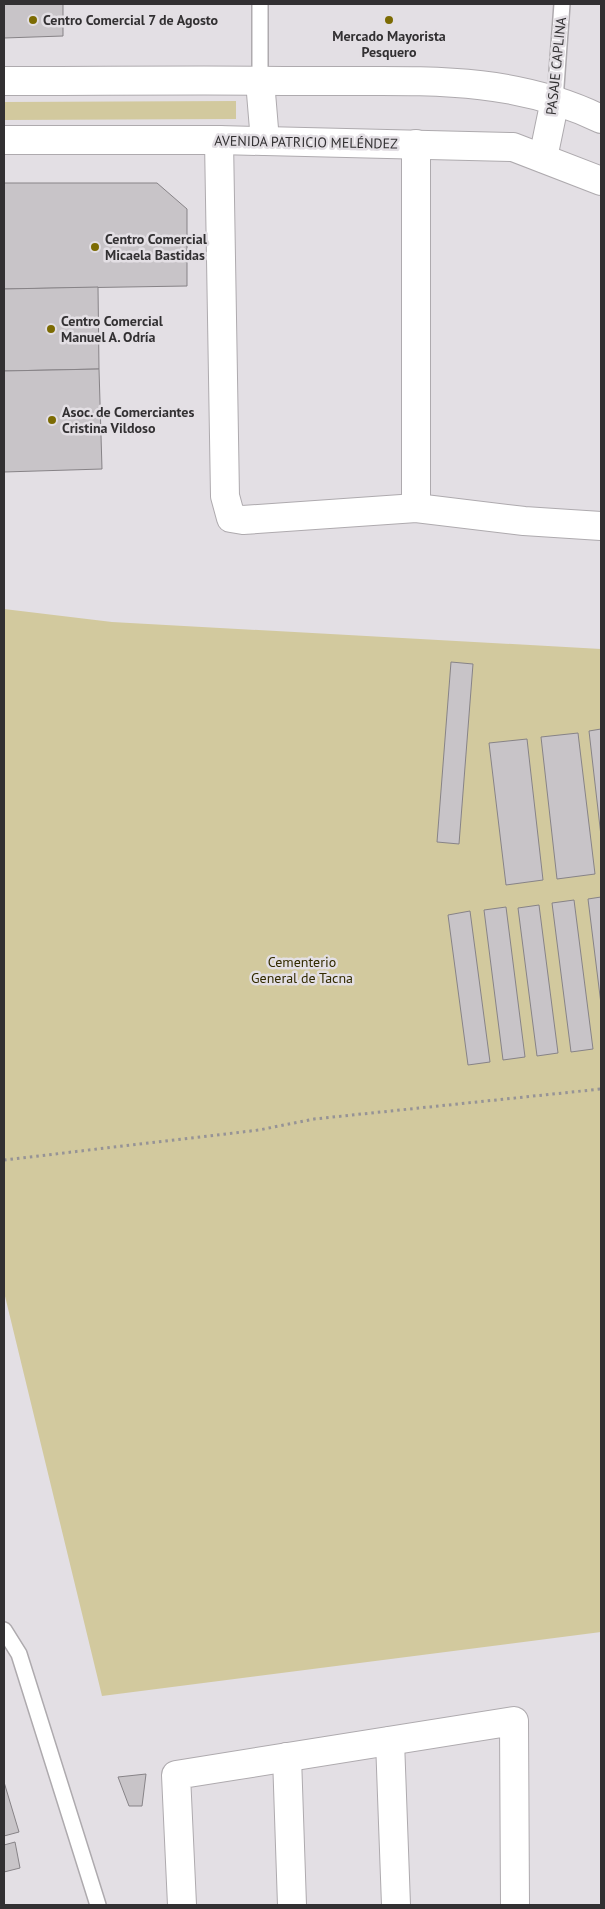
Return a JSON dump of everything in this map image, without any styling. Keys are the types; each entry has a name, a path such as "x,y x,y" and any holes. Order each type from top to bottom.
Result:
{"street":[{"path":"4,81 260,81 480,84 507,88 555,100 601,119"},
{"path":"260,81 265,141"},
{"name":"PASAJE CAPLINA","path":"543,158 555,100"},
{"name":"AVENIDA PATRICIO MELÉNDEZ","path":"4,140 219,140 513,147 601,181"},
{"path":"219,140 225,496 231,518 243,520 416,508 524,521 601,526"},
{"path":"416,144 416,508"},
{"path":"182,1905 176,1775 514,1721 515,1905"},
{"path":"390,1741 396,1905"},
{"path":"287,1757 292,1905"}],"lane":[{"path":"260,4 260,81"},
{"name":"PASAJE CAPLINA","path":"555,100 562,4"},
{"path":"4,1630 18,1654 98,1905"}],"path":[{"path":"4,1160 260,1130 314,1120 601,1089"}],"green space":[{"path":"236,101 236,119 4,120 4,102"},
{"name":"Cementerio General de Tacna","path":"4,609 112,622 601,649 601,1632 102,1696 4,1292"}],"building":[{"name":"Centro Comercial 7 de Agosto","path":"4,4 63,4 63,36 4,38"},
{"name":"Centro Comercial Micaela Bastidas","path":"4,183 157,183 187,209 187,286 4,289"},
{"name":"Centro Comercial Manuel A. Odría","path":"98,287 99,369 4,371 4,289"},
{"name":"Asoc. de Comerciantes Cristina Vildoso","path":"99,369 102,469 4,472 4,371"},
{"path":"451,662 473,664 459,844 437,842"},
{"path":"601,729 601,836 589,731"},
{"path":"578,733 595,874 557,879 541,737"},
{"path":"527,739 543,880 506,885 489,743"},
{"path":"601,897 601,1004 588,899"},
{"path":"574,900 593,1049 571,1052 552,903"},
{"path":"539,905 558,1053 537,1056 518,908"},
{"path":"506,907 525,1057 503,1060 484,910"},
{"path":"470,911 490,1062 468,1065 448,915"},
{"path":"146,1774 142,1806 129,1806 118,1777"},
{"path":"4,1782 19,1832 4,1836"},
{"path":"15,1842 20,1868 4,1872 4,1845"}],"place":[{"name":"Centro Comercial 7 de Agosto","path":"33,20"},
{"name":"Mercado Mayorista Pesquero","path":"389,20"},
{"name":"Centro Comercial Micaela Bastidas","path":"95,247"},
{"name":"Centro Comercial Manuel A. Odría","path":"51,329"},
{"name":"Asoc. de Comerciantes Cristina Vildoso","path":"52,420"}]}
